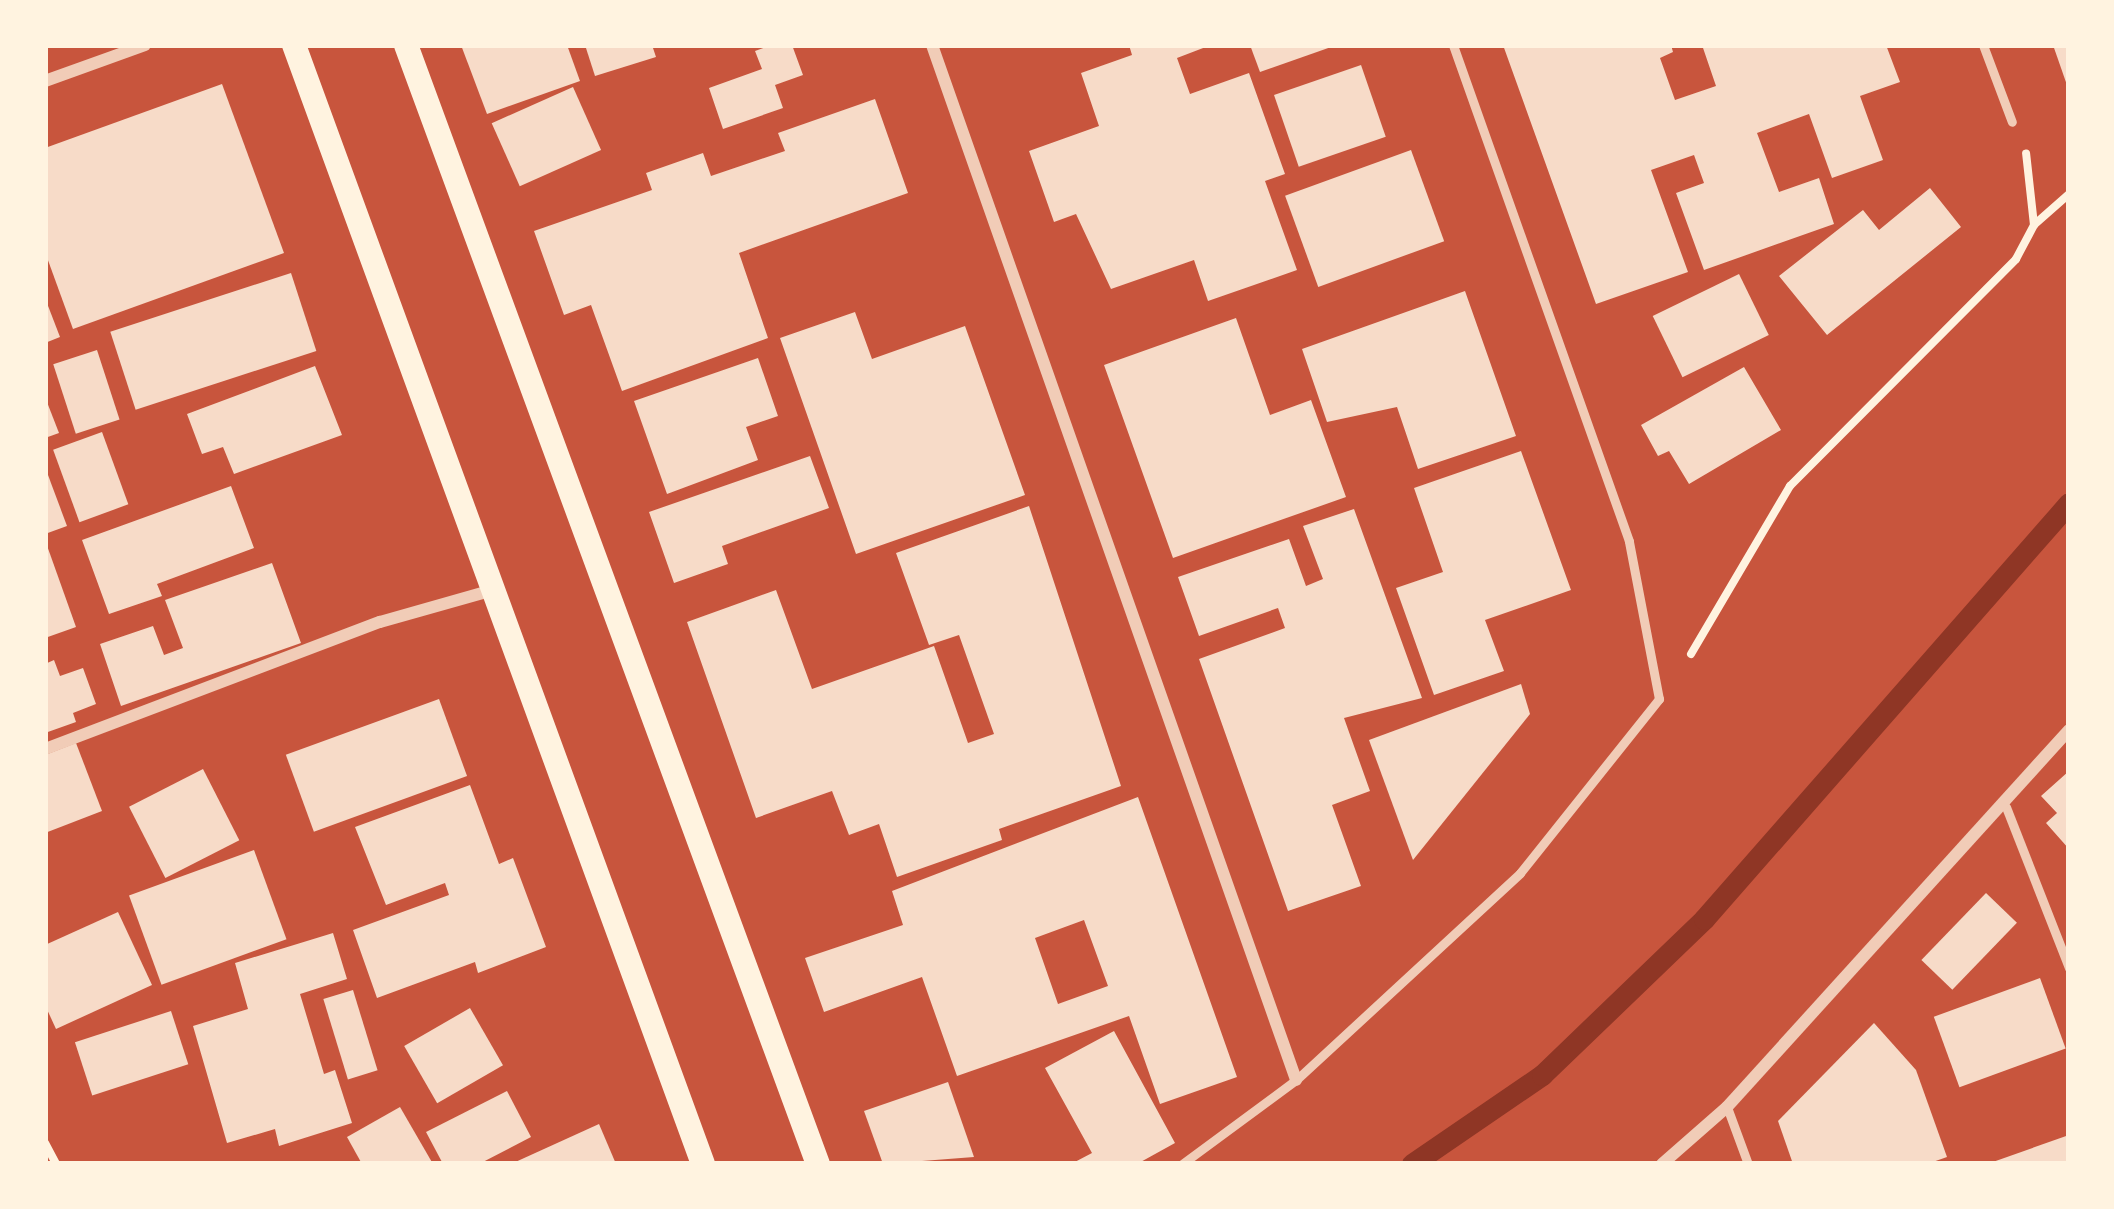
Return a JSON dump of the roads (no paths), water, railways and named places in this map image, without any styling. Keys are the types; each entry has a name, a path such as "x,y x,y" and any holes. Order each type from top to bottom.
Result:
{"main road":[{"path":"294,45 704,1164"},
{"path":"406,45 818,1164"}],"street":[{"path":"45,80 145,45"},
{"path":"932,45 1296,1079"},
{"path":"45,749 380,622 493,590"},
{"path":"1662,1164 1727,1107 2006,807 2069,730"}],"lane":[{"path":"1181,1164 1296,1079 1520,873 1659,699 1629,541 1453,45"},
{"path":"1983,45 2012,122"},
{"path":"2006,807 2069,968"},
{"path":"1727,1107 1748,1164"}],"waterway":[{"path":"1412,1164 1542,1075 1704,919 2069,503"}]}
